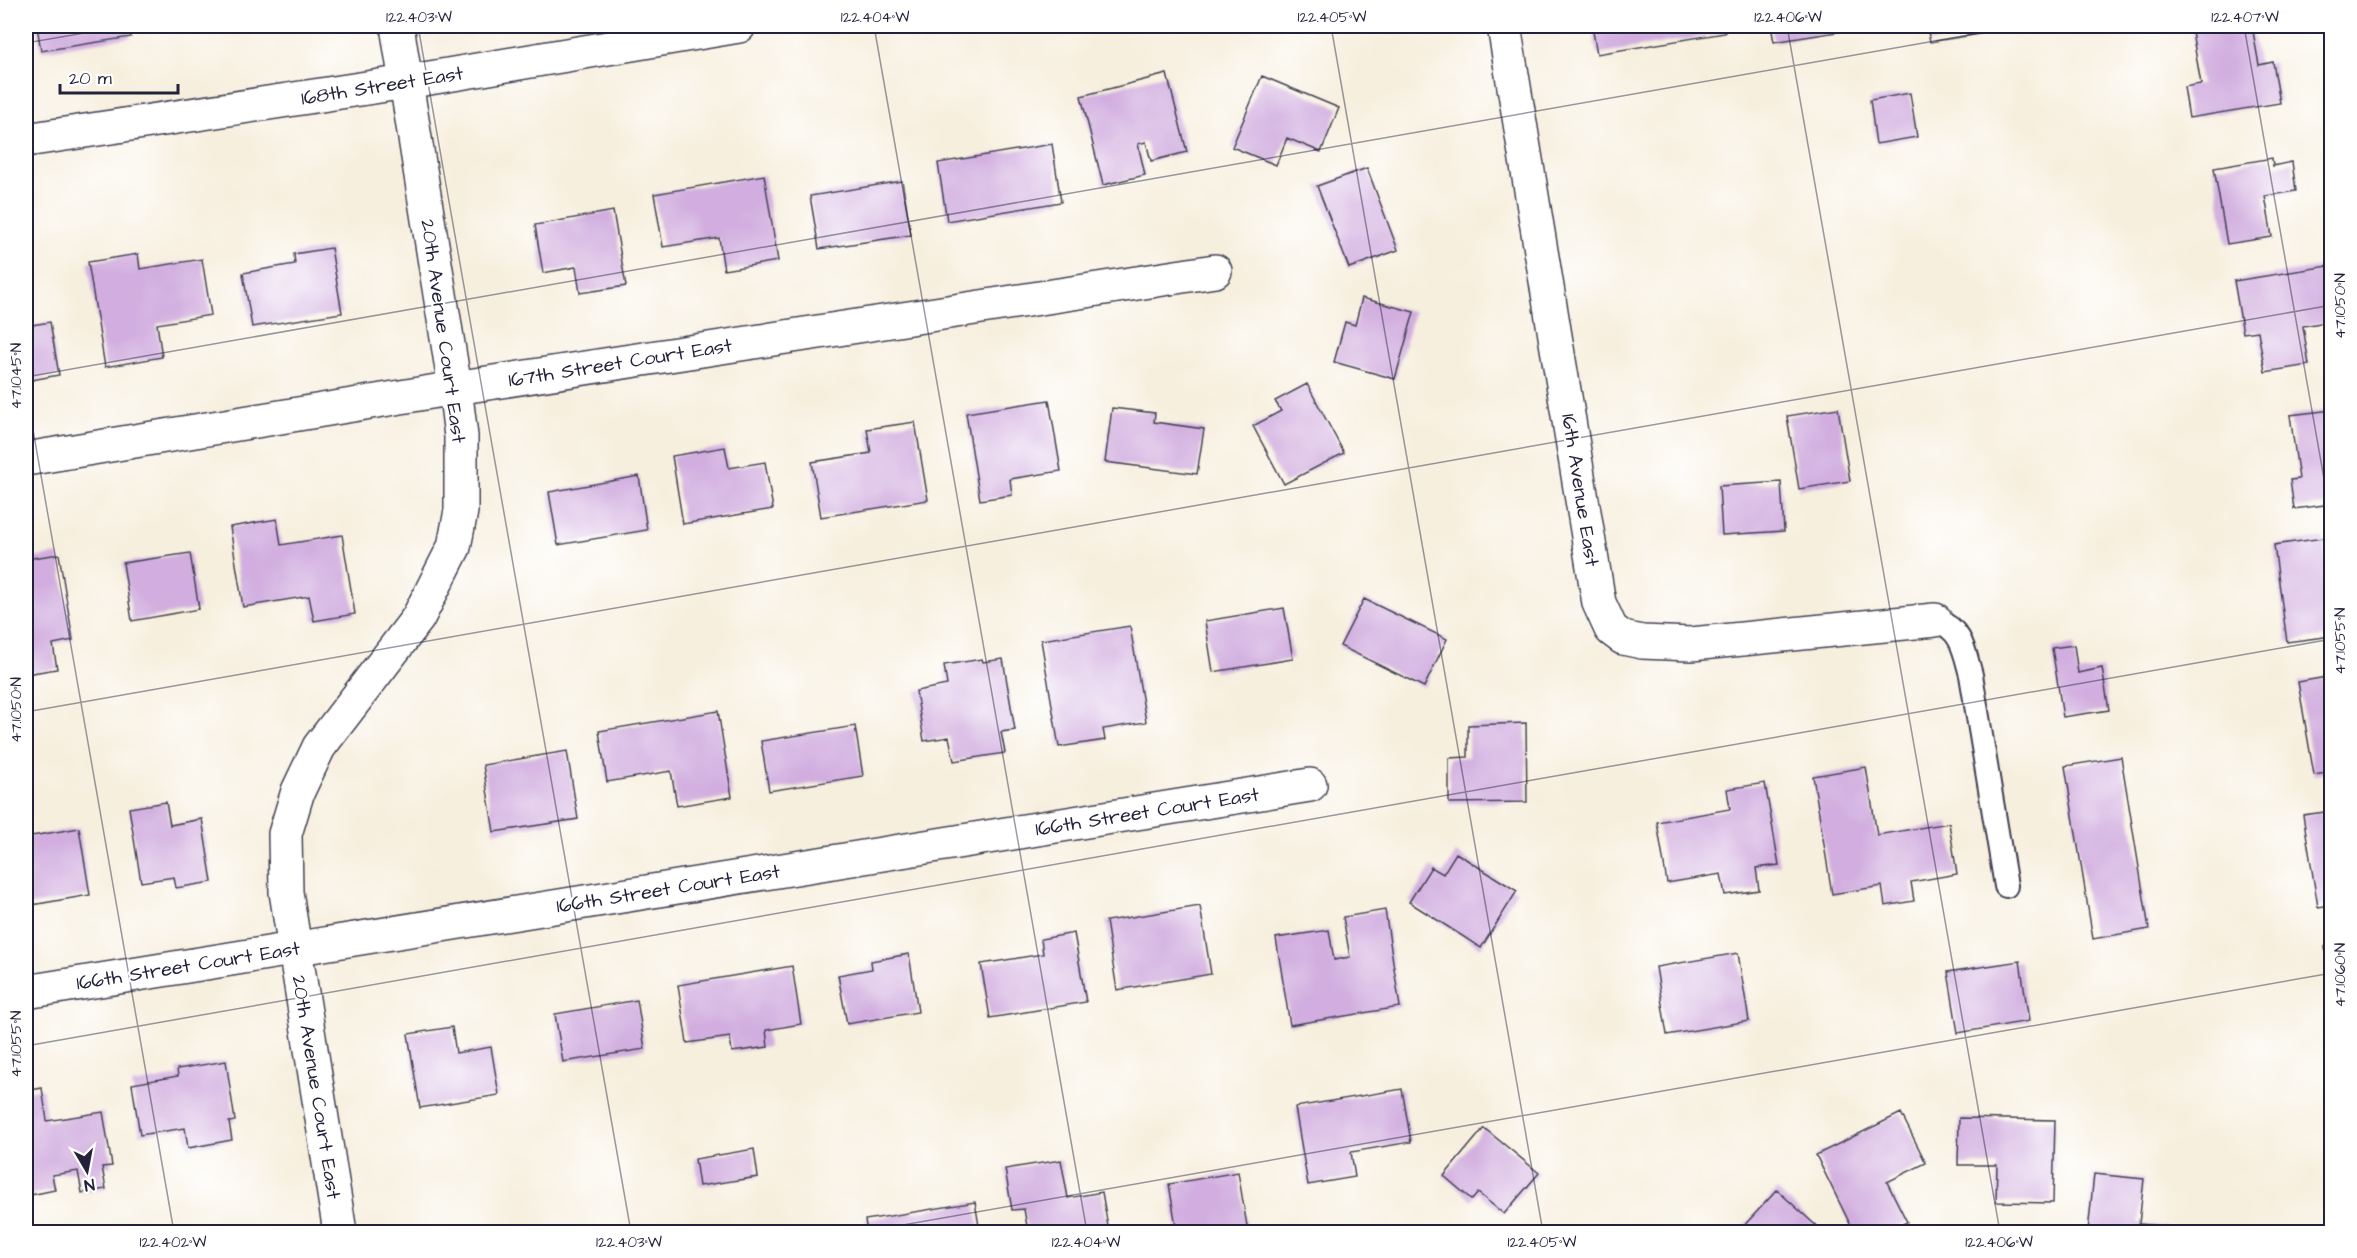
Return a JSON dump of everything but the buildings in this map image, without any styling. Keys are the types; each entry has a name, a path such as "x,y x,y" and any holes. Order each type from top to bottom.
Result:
{"street":[{"name":"20th Avenue Court East","path":"340,1233 286,892 285,834 298,791 319,747 418,618 454,547 461,511 461,436 455,388 397,26"},
{"name":"168th Street East","path":"26,140 739,26"},
{"name":"16th Avenue East","path":"1504,26 1599,603 1611,628 1623,638 1642,642 1691,644 1935,620"},
{"name":"167th Street Court East","path":"26,459 455,388 1215,271"},
{"name":"166th Street Court East","path":"26,992 1310,785"}],"lane":[{"path":"1935,620 1948,624 1963,643 1971,675 2006,886"}]}
